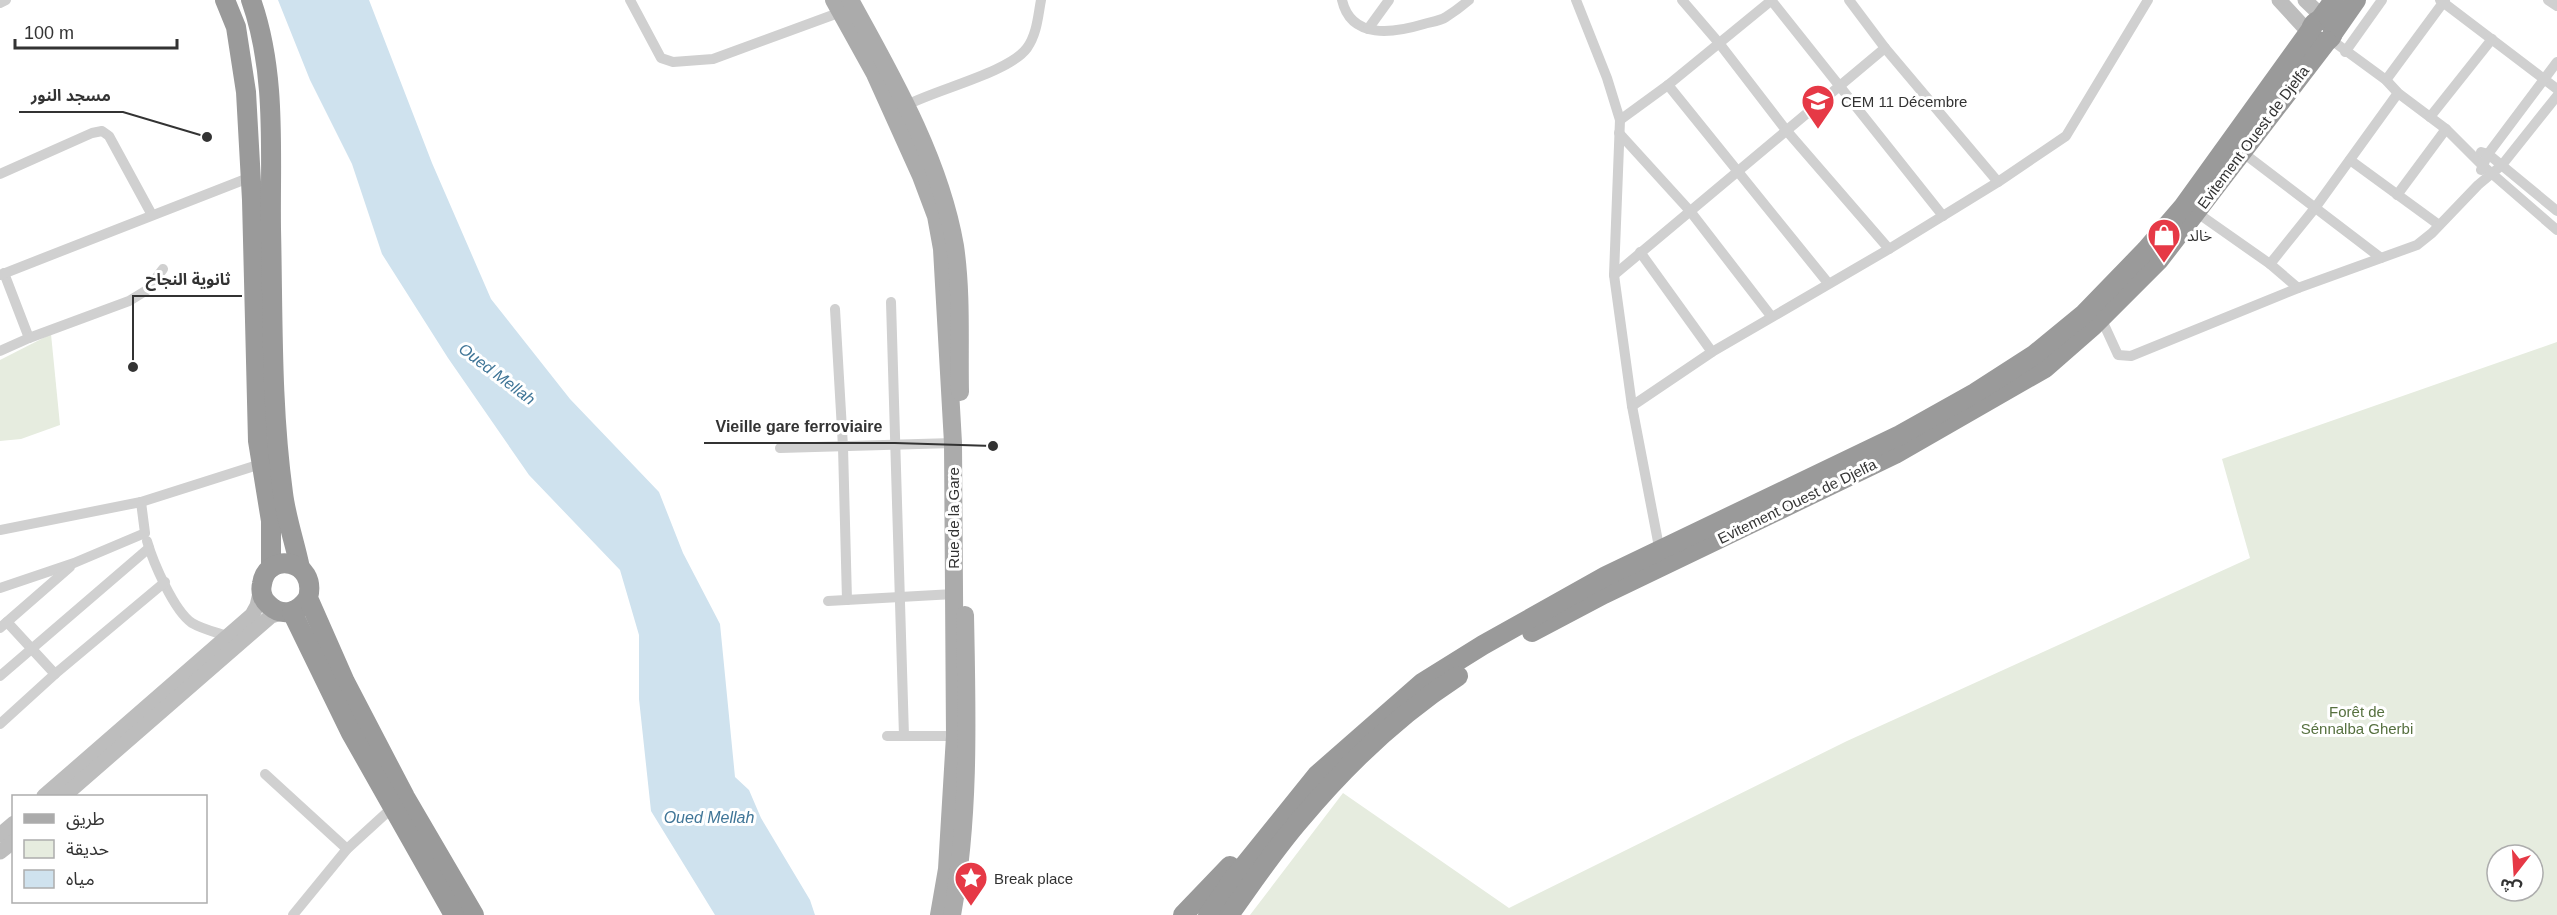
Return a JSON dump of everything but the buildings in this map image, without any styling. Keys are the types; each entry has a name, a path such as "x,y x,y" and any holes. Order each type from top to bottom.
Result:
{"highway":[{"path":"225,0 236,27 241,58 251,177 261,464 271,521 271,568"},
{"path":"251,0 262,32 269,86 273,354 279,461 283,495 300,568 310,582 308,598 304,604 288,612 271,607 266,602 261,589 265,574 271,568 285,563 300,568"},
{"name":"Evitement Ouest de Djelfa","path":"1662,558 1895,454 2045,368 2101,318 2158,260 2196,212 2242,152 2322,30 2334,0"},
{"name":"Evitement Ouest de Djelfa","path":"1229,915 1299,820 1382,733 1433,693 1499,650 1662,558 1900,435 2034,356 2084,314 2153,241 2203,179 2297,50 2356,0"},
{"path":"1183,915 1317,775 1422,684 1483,645 1606,576 1662,558"},
{"path":"308,598 362,713 405,796 474,915"},
{"path":"288,612 351,732 454,915"},
{"path":"1208,915 1234,878 1317,775"}],"main road":[{"name":"Rue de la Gare","path":"842,4 874,74 900,109 947,210 955,248 958,287 968,736 961,867 952,915"},
{"name":"Rue de la Gare","path":"900,109 936,216 942,249 953,443 955,736 948,858 939,915"}],"street":[{"path":"0,3 6,0"},
{"path":"630,0 661,58 673,62 713,59 842,4"},
{"path":"900,109 1010,64 1026,49 1034,33 1041,0"},
{"path":"1342,0 1348,14 1360,26 1375,32 1392,31 1444,18 1468,0"},
{"path":"1368,29 1389,0"},
{"path":"1576,0 1607,78 1620,120 1614,275 1632,406 1662,558"},
{"path":"1682,0 1719,43 1786,130 1889,249"},
{"path":"1620,120 1668,85 1771,0 1943,216"},
{"path":"1849,0 1885,48 1998,182"},
{"path":"1632,406 1712,352 1889,249 1998,182 2066,136 2148,0"},
{"path":"2279,0 2322,30 2345,52 2386,80 2398,93 2446,129 2482,165 2557,230"},
{"path":"2305,0 2322,30"},
{"path":"2345,52 2382,0"},
{"path":"2548,0 2557,6"},
{"path":"2386,80 2443,1 2557,89"},
{"path":"2430,117 2492,39"},
{"path":"1614,275 1885,48"},
{"path":"2478,185 2482,165 2488,154 2557,62"},
{"path":"1668,85 1828,283"},
{"path":"2270,264 2315,208 2398,93"},
{"path":"2101,318 2118,355 2131,356 2298,288 2417,246 2478,185 2493,175 2557,96"},
{"path":"2397,195 2446,129"},
{"path":"0,174 92,133 102,131 109,136 152,215"},
{"path":"1619,133 1690,211 1771,316"},
{"path":"2467,148 2488,154 2557,211"},
{"path":"2242,152 2381,258"},
{"path":"2350,160 2439,225"},
{"path":"29,338 2,274 251,177"},
{"path":"2196,212 2270,264 2298,288"},
{"path":"1640,252 1712,352"},
{"path":"0,351 129,301 147,290 163,269"},
{"path":"891,302 904,736"},
{"path":"835,309 843,447 847,600"},
{"path":"780,448 895,447 953,443"},
{"path":"0,530 141,502 261,464"},
{"path":"141,502 149,548 176,606 185,617 204,628 227,636"},
{"path":"0,588 74,563 145,533"},
{"path":"0,676 149,548"},
{"path":"55,674 33,648 4,625 74,563"},
{"path":"0,724 55,674 165,582"},
{"path":"45,795 252,615 261,589"},
{"path":"828,601 954,594"},
{"path":"65,795 271,616 288,612"},
{"path":"887,736 955,736"},
{"path":"265,774 347,849"},
{"path":"293,915 347,849 393,807"},
{"path":"0,835 12,825"},
{"path":"0,852 12,843"}],"green space":[{"path":"51,334 60,425 21,439 0,441 0,360"},
{"name":"Forêt de Sénnalba Gherbi","path":"2557,342 2557,915 1250,915 1343,793 1509,908 1847,741 2250,558 2222,459"}],"water":[{"name":"Oued Mellah","path":"278,0 369,0 432,163 491,299 570,399 659,492 683,553 720,624 735,777 749,790 761,818 810,900 815,915 715,915 651,811 639,699 639,635 620,570 529,475 448,358 382,254 352,164 310,80"}],"place":[{"name":"CEM 11 Décembre","path":"1818,130"},
{"name":"مسجد النور","path":"207,137"},
{"name":"خالد","path":"2164,264"},
{"name":"ثانوية النجاح","path":"133,367"},
{"name":"Vieille gare ferroviaire","path":"993,446"},
{"name":"Break place","path":"971,907"}]}
